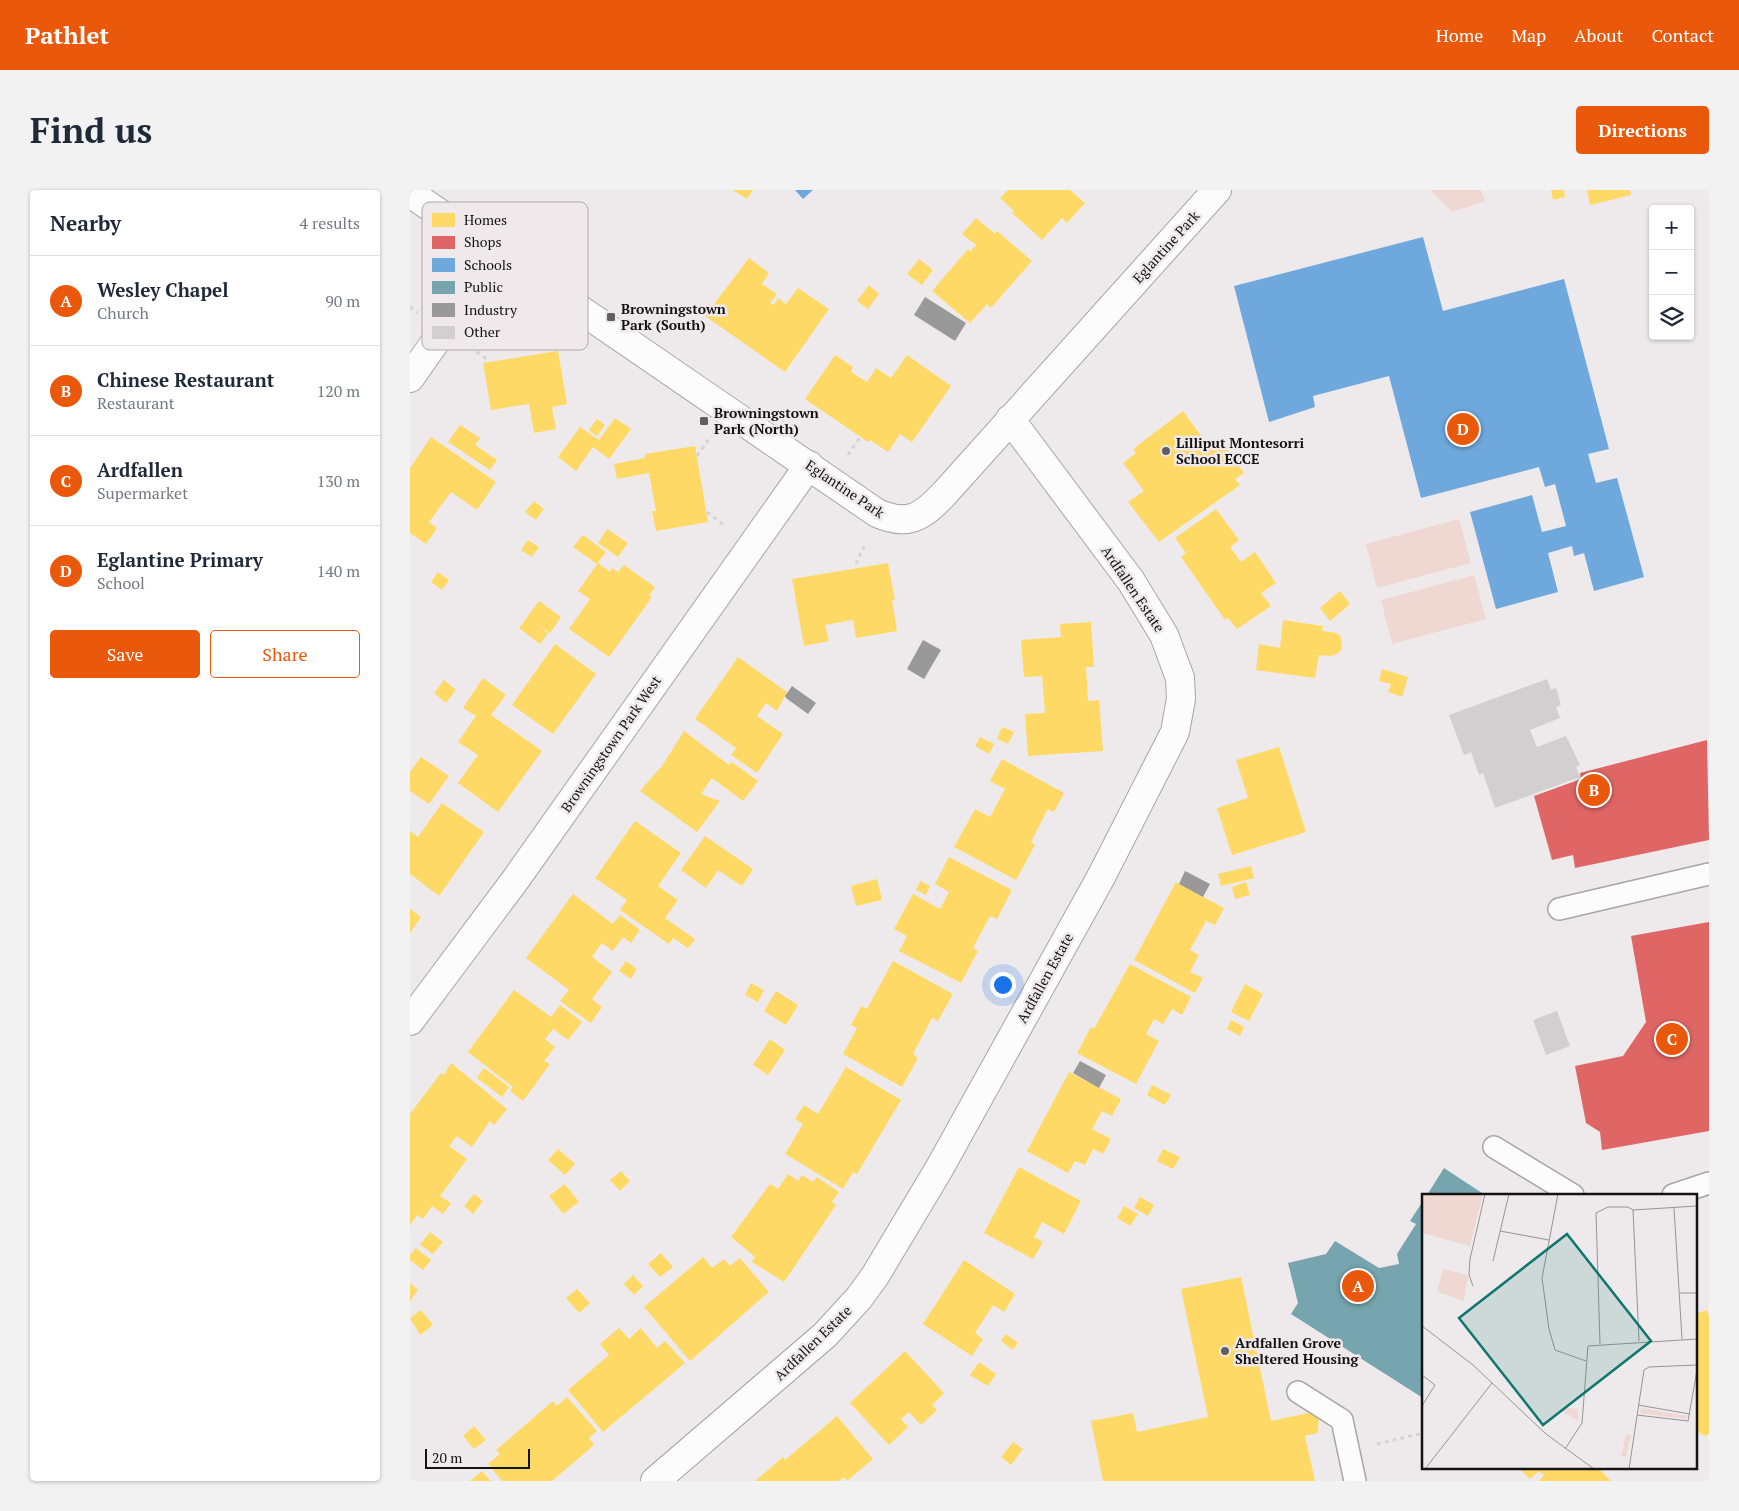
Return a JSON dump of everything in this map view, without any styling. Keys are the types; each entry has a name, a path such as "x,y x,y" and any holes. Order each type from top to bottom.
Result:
{"street":[{"name":"Eglantine Park","path":"588,316 809,465 876,513 894,520 913,519 927,511 944,494 1217,190"},
{"name":"Eglantine Park","path":"410,193 423,202"},
{"path":"410,378 430,350"},
{"name":"Ardfallen Estate","path":"655,1481 825,1335 859,1298 875,1276 938,1169 1101,877 1173,736 1179,718 1180,678 1164,635 1131,581 1010,419"},
{"name":"Browningstown Park West","path":"410,1021 516,879 809,465"}],"lane":[{"path":"1559,909 1709,874"},
{"path":"1494,1147 1571,1194"},
{"path":"1676,1194 1709,1183"},
{"path":"1298,1392 1342,1420 1355,1481"}],"path":[{"path":"475,350 488,360"},
{"path":"697,456 713,433"},
{"path":"845,458 860,437"},
{"path":"706,512 728,528"},
{"path":"856,564 867,539"},
{"path":"1378,1453 1376,1443 1422,1433"}],"shaded area":[{"path":"1430,190 1481,190 1485,201 1452,212"},
{"path":"1459,519 1471,563 1377,588 1366,544"},
{"path":"1474,575 1486,619 1392,644 1381,600"}],"building: Homes":[{"path":"733,190 753,190 747,199"},
{"path":"1008,190 1070,190 1085,203 1067,223 1062,218 1042,240 1012,213 1014,211 1000,198"},
{"path":"1551,190 1564,190 1565,197 1553,200"},
{"path":"1587,190 1630,190 1631,195 1590,205"},
{"path":"976,218 995,234 997,231 1032,261 991,308 987,304 970,323 932,291 968,249 970,252 976,245 962,234"},
{"path":"749,258 769,273 762,284 777,294 770,303 774,305 778,298 786,304 798,288 829,309 785,372 705,316"},
{"path":"919,259 933,270 922,285 907,274"},
{"path":"869,285 879,294 868,309 857,301"},
{"path":"558,351 567,404 552,407 556,429 534,433 529,404 491,410 483,363"},
{"path":"835,355 853,367 851,372 867,382 876,368 891,378 907,355 951,386 912,442 900,434 888,452 870,440 868,442 805,399"},
{"path":"1183,411 1207,444 1219,439 1244,473 1235,479 1240,485 1159,542 1128,502 1144,491 1123,463 1136,453 1133,449"},
{"path":"615,418 631,429 609,459 593,447 576,471 558,457 580,427 599,440"},
{"path":"597,419 605,425 597,436 589,430"},
{"path":"460,425 480,438 475,445 497,460 490,470 448,442"},
{"path":"431,437 496,482 477,510 451,492 429,522 437,528 426,544 410,533 410,468"},
{"path":"695,446 708,522 656,531 652,511 656,511 649,473 617,479 614,464 645,458 645,454"},
{"path":"534,501 544,509 536,520 525,512"},
{"path":"1216,509 1239,540 1230,547 1241,562 1255,552 1276,583 1261,593 1271,606 1237,629 1228,618 1225,620 1181,557 1186,553 1175,538"},
{"path":"607,529 628,543 618,557 598,543"},
{"path":"583,535 606,552 597,564 573,547"},
{"path":"528,540 539,547 532,557 521,550"},
{"path":"598,563 610,572 612,568 618,572 624,565 655,587 649,595 652,597 609,657 569,629 590,599 578,591"},
{"path":"888,563 895,600 892,600 897,631 856,638 853,620 825,625 829,641 804,646 792,579"},
{"path":"438,572 449,580 442,590 431,582"},
{"path":"1340,591 1350,604 1330,621 1320,608"},
{"path":"539,601 561,617 550,633 537,624 548,633 540,644 519,628"},
{"path":"1283,620 1323,626 1322,631 1337,633 1341,637 1342,649 1337,654 1330,656 1319,655 1315,678 1256,670 1259,644 1280,648"},
{"path":"1091,622 1094,667 1086,667 1088,701 1099,700 1103,751 1028,756 1025,714 1045,713 1042,676 1024,677 1021,640 1061,637 1060,624"},
{"path":"555,644 596,674 553,734 512,705"},
{"path":"738,657 787,692 777,711 766,703 757,716 783,734 757,773 731,755 736,748 695,719"},
{"path":"1382,669 1408,677 1402,697 1388,692 1391,684 1379,681"},
{"path":"483,678 506,695 491,715 542,751 498,812 458,783 478,755 458,742 476,716 463,708"},
{"path":"444,680 456,690 446,703 434,693"},
{"path":"1002,727 1014,732 1008,744 997,739"},
{"path":"684,731 729,765 732,762 758,781 743,801 712,778 701,794 720,801 697,832 640,791 662,766"},
{"path":"980,737 994,744 989,754 975,746"},
{"path":"1279,747 1306,832 1232,855 1217,808 1248,798 1236,760"},
{"path":"421,757 449,776 429,804 410,791 410,772"},
{"path":"1002,759 1064,793 1054,812 1048,809 1031,842 1035,845 1016,880 954,847 975,809 990,817 1005,789 990,781"},
{"path":"442,803 484,832 439,896 410,874 410,831 418,837"},
{"path":"635,821 681,853 658,886 678,900 665,918 695,939 688,948 673,938 669,944 620,910 627,900 595,878"},
{"path":"705,836 753,869 742,886 718,870 706,888 681,870"},
{"path":"949,857 1012,890 997,919 990,916 973,948 978,951 961,983 899,951 907,936 894,929 913,894 940,909 949,892 935,884"},
{"path":"1251,866 1254,878 1221,886 1218,874"},
{"path":"877,879 882,900 856,906 851,886"},
{"path":"920,881 930,886 926,895 916,890"},
{"path":"1176,882 1224,908 1215,925 1206,921 1190,950 1199,955 1190,972 1203,978 1195,993 1134,960"},
{"path":"1246,882 1250,895 1235,899 1232,887"},
{"path":"573,894 613,924 620,915 640,930 631,943 623,937 613,951 602,943 592,957 612,972 592,999 602,1007 591,1023 560,1001 569,990 526,958"},
{"path":"410,909 421,917 410,933"},
{"path":"626,961 637,969 631,979 619,971"},
{"path":"893,961 953,994 938,1021 932,1018 913,1054 918,1058 902,1087 843,1054 857,1028 851,1025 861,1006 867,1009"},
{"path":"1130,964 1191,997 1182,1015 1172,1009 1163,1024 1154,1019 1146,1034 1159,1041 1136,1084 1077,1053 1091,1027 1094,1029"},
{"path":"751,983 764,990 758,1002 745,995"},
{"path":"1245,984 1263,994 1249,1021 1231,1012"},
{"path":"514,990 551,1017 560,1005 582,1022 568,1040 553,1029 545,1039 555,1047 544,1061 550,1064 523,1101 510,1091 513,1087 468,1052"},
{"path":"776,991 798,1005 786,1025 764,1011"},
{"path":"1231,1020 1244,1027 1240,1036 1227,1029"},
{"path":"770,1039 785,1050 768,1075 753,1065"},
{"path":"451,1063 507,1109 494,1125 490,1121 472,1147 457,1136 449,1146 467,1159 440,1196 451,1203 443,1214 432,1206 423,1219 417,1215 410,1225 410,1114 441,1073 444,1075"},
{"path":"846,1067 901,1100 857,1174 853,1172 843,1189 785,1154 803,1124 795,1119 804,1105 818,1114"},
{"path":"484,1068 509,1087 502,1097 477,1078"},
{"path":"1069,1072 1121,1099 1112,1116 1102,1111 1092,1129 1111,1139 1103,1154 1093,1149 1085,1165 1075,1161 1068,1173 1027,1151"},
{"path":"1152,1085 1171,1095 1165,1105 1147,1095"},
{"path":"558,1149 575,1164 565,1175 548,1160"},
{"path":"1163,1149 1180,1157 1173,1169 1157,1161"},
{"path":"1019,1167 1081,1201 1064,1234 1042,1222 1034,1237 1043,1242 1033,1259 984,1233"},
{"path":"621,1171 630,1181 620,1191 610,1180"},
{"path":"788,1174 798,1181 802,1175 813,1182 817,1177 839,1192 832,1202 836,1205 784,1282 752,1262 755,1257 731,1237 770,1184 778,1189"},
{"path":"565,1184 579,1202 563,1214 549,1196"},
{"path":"474,1194 483,1201 473,1214 464,1206"},
{"path":"1140,1197 1154,1205 1148,1216 1134,1208"},
{"path":"1124,1206 1138,1214 1130,1226 1117,1218"},
{"path":"430,1232 443,1242 433,1254 420,1245"},
{"path":"416,1248 431,1260 423,1270 410,1260 410,1255"},
{"path":"661,1253 673,1267 660,1277 648,1264"},
{"path":"703,1257 712,1268 724,1259 730,1266 740,1258 769,1292 690,1361 644,1307"},
{"path":"964,1260 1015,1294 1004,1312 993,1305 975,1333 983,1339 972,1356 923,1324"},
{"path":"633,1275 643,1286 634,1295 624,1284"},
{"name":"Ardfallen Grove Sheltered Housing","path":"1241,1277 1271,1421 1313,1412 1319,1415 1318,1433 1305,1436 1315,1481 1103,1481 1091,1421 1133,1413 1137,1432 1208,1417 1181,1289"},
{"path":"410,1283 418,1290 410,1301"},
{"path":"577,1289 590,1303 579,1313 566,1298"},
{"path":"421,1310 433,1325 420,1335 410,1318"},
{"path":"1707,1310 1709,1317 1709,1434 1705,1436 1696,1431 1696,1314"},
{"path":"619,1328 629,1339 641,1328 657,1348 665,1341 685,1363 603,1432 568,1390 609,1355 600,1344"},
{"path":"1006,1334 1018,1343 1013,1350 1001,1341"},
{"path":"905,1351 944,1393 932,1405 937,1410 921,1425 909,1412 901,1419 908,1427 889,1445 850,1403"},
{"path":"979,1362 996,1374 988,1386 970,1375"},
{"path":"567,1397 597,1431 589,1438 594,1445 552,1481 502,1481 488,1464 500,1454 496,1450 553,1401 557,1406"},
{"path":"837,1416 873,1459 847,1481 844,1477 839,1481 755,1481 783,1457 785,1460"},
{"path":"474,1426 486,1440 474,1449 463,1436"},
{"path":"1013,1442 1023,1449 1011,1465 1001,1457"},
{"path":"1519,1468 1598,1468 1611,1481 1539,1481 1544,1475 1539,1471 1530,1479"},
{"path":"482,1471 491,1481 470,1481"}],"building: Shops":[{"path":"1707,740 1709,840 1575,868 1573,855 1552,860 1534,796 1581,779 1580,773"},
{"path":"1709,922 1709,1131 1602,1150 1600,1132 1586,1123 1575,1066 1623,1056 1646,1022 1631,936"}],"building: Schools":[{"path":"795,190 813,190 803,199"},
{"path":"1423,237 1443,311 1564,279 1609,449 1588,454 1596,483 1617,478 1644,577 1594,591 1584,553 1574,556 1572,546 1548,553 1558,592 1496,609 1470,512 1532,495 1542,532 1566,526 1555,484 1545,487 1539,467 1421,498 1389,376 1313,396 1315,407 1269,422 1234,286"}],"building: Public":[{"path":"1444,1168 1483,1194 1428,1194"},
{"path":"1422,1203 1422,1397 1291,1314 1298,1303 1288,1263 1326,1254 1335,1241 1379,1268 1399,1264 1397,1254 1416,1224 1410,1221"}],"building: Industry":[{"path":"925,297 966,323 955,341 914,315"},
{"path":"923,640 941,650 924,679 907,669"},
{"path":"792,686 816,703 808,714 786,698 785,696"},
{"path":"1185,871 1210,884 1203,897 1179,884"},
{"path":"1080,1061 1106,1075 1099,1088 1073,1073"}],"building: Other":[{"path":"1547,679 1551,690 1556,688 1561,705 1556,707 1560,718 1530,730 1537,747 1566,736 1580,765 1576,767 1580,777 1495,808 1483,773 1479,775 1471,752 1464,755 1449,715"},
{"path":"1557,1011 1570,1046 1546,1055 1533,1020"}],"place":[{"name":"Browningstown Park (South)","path":"611,317"},
{"name":"Browningstown Park (North)","path":"704,421"},
{"name":"Eglantine Primary","path":"1463,429"},
{"name":"Lilliput Montesorri School ECCE","path":"1166,451"},
{"name":"Chinese Restaurant","path":"1594,790"},
{"name":"Ardfallen","path":"1672,1039"},
{"name":"Wesley Chapel","path":"1358,1286"},
{"name":"Ardfallen Grove Sheltered Housing","path":"1225,1351"}]}
